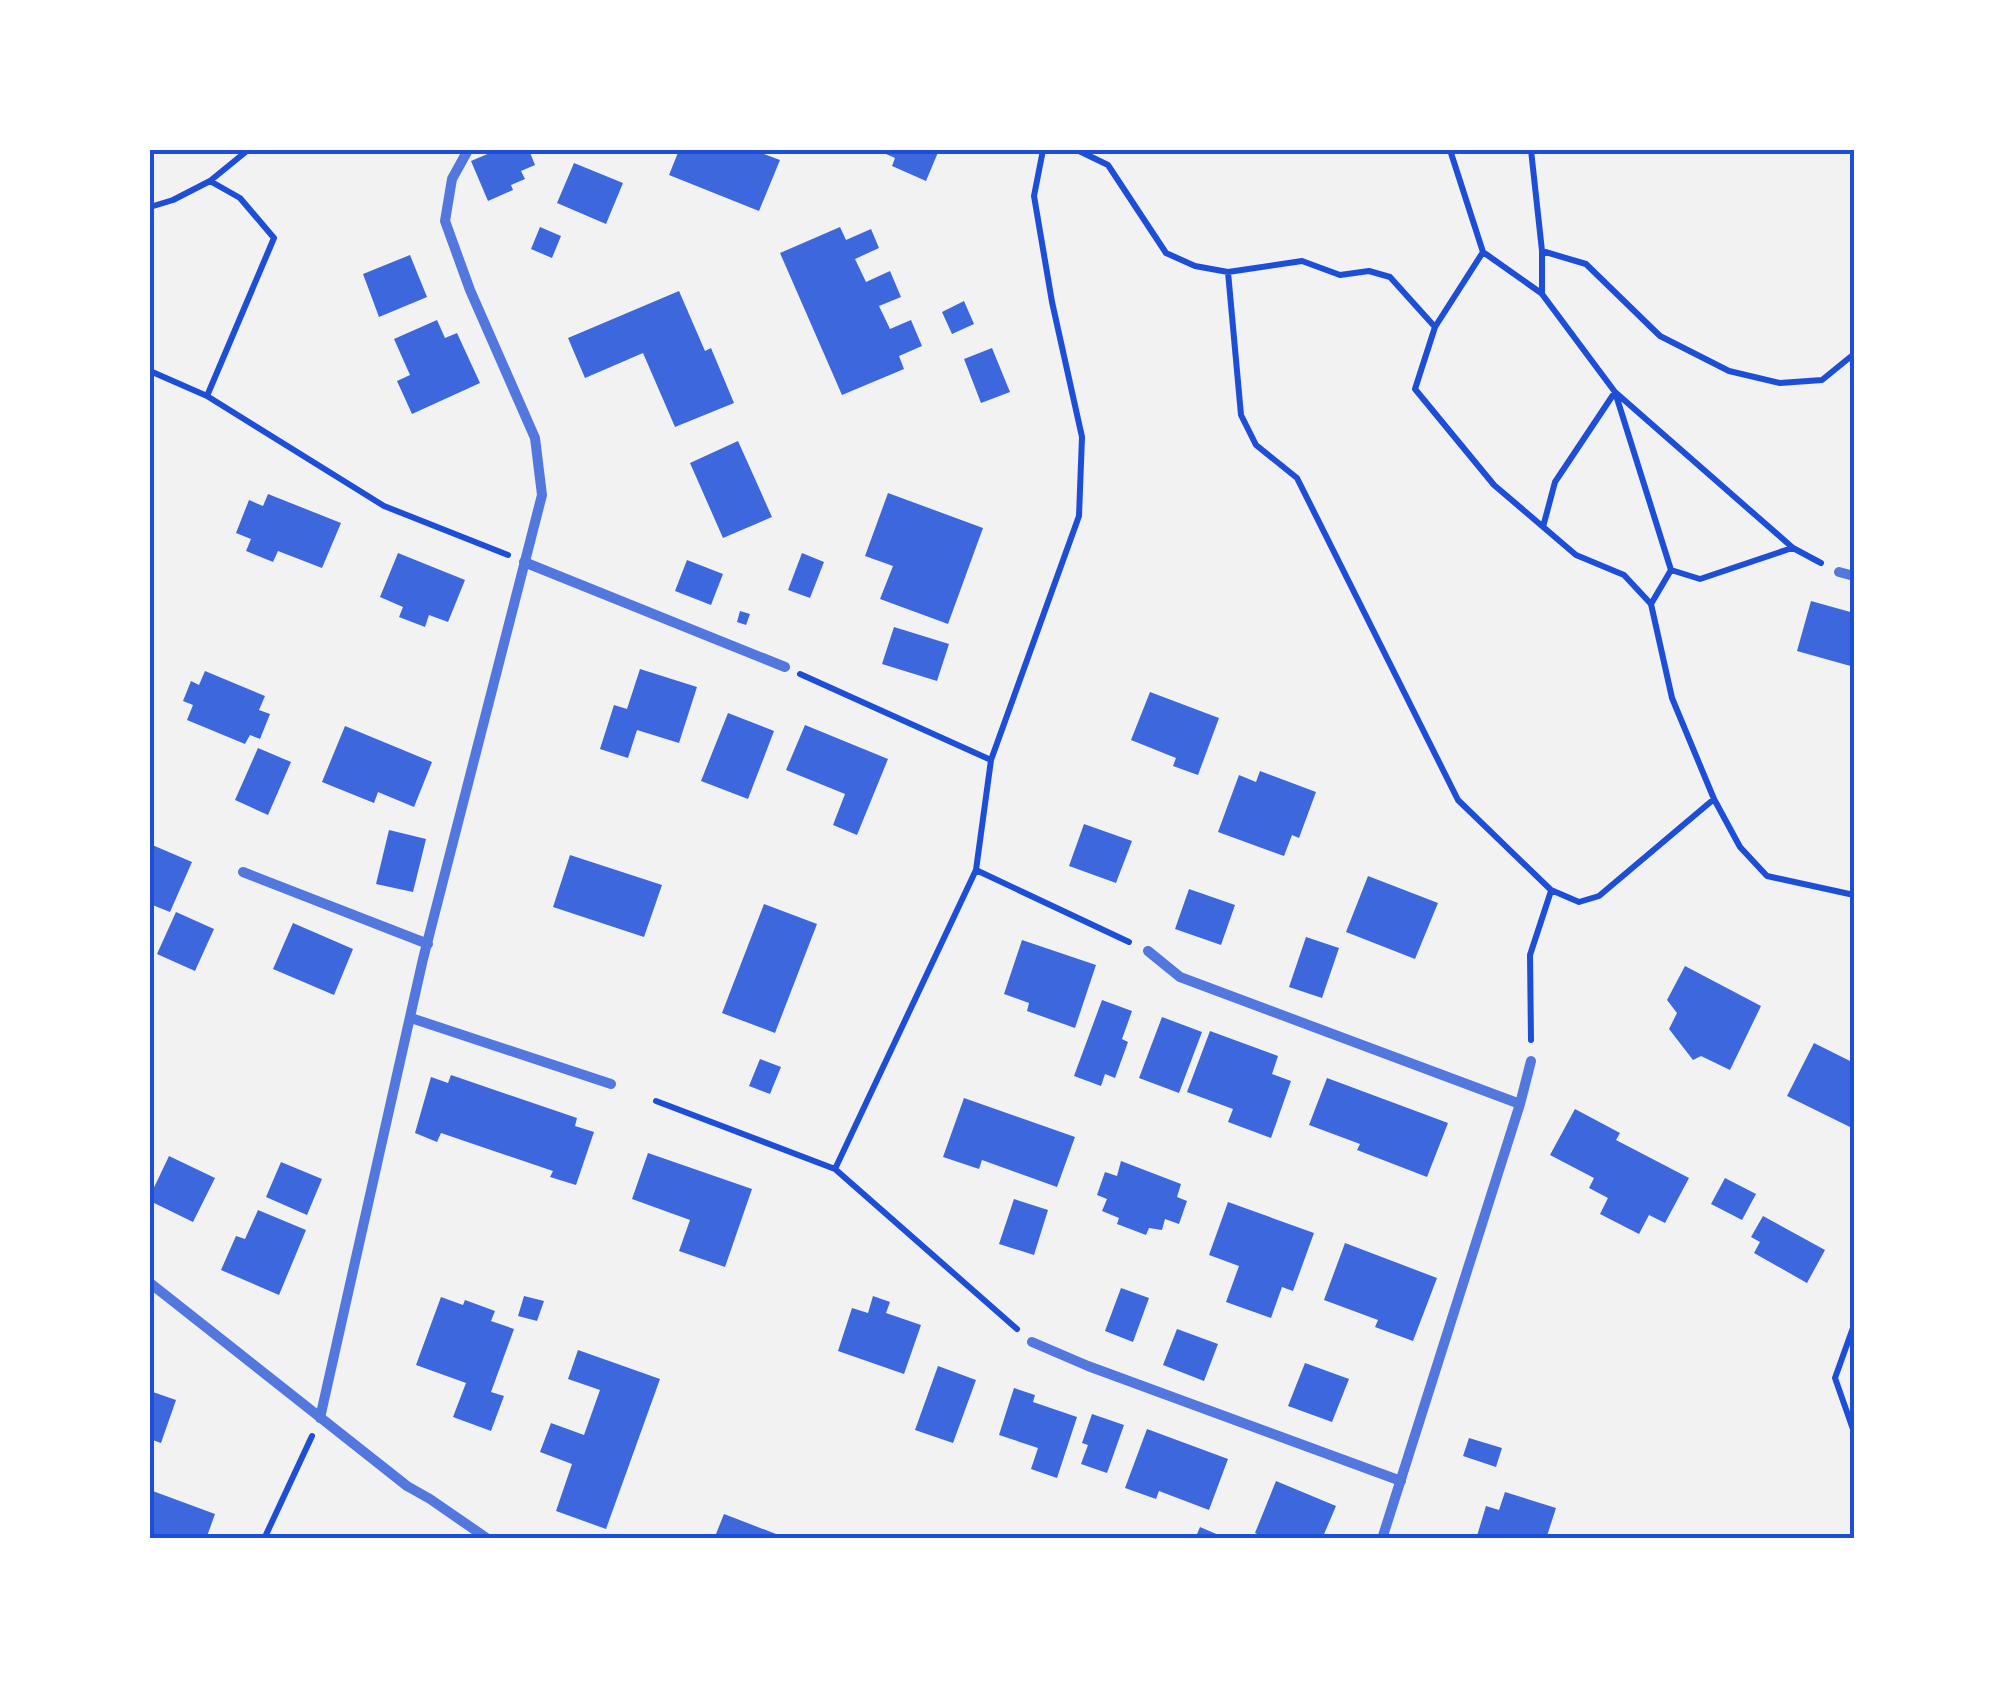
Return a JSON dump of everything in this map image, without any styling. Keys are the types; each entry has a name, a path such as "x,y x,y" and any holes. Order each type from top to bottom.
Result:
{"street":[{"path":"320,1418 428,944 542,495 535,438 470,290 445,221 452,179 468,150"},
{"path":"524,562 785,667"},
{"path":"1839,572 1854,576"},
{"path":"243,872 428,944"},
{"path":"1148,951 1180,977 1520,1104"},
{"path":"411,1018 612,1084"},
{"path":"1382,1539 1531,1061"},
{"path":"150,1283 406,1486 488,1539"},
{"path":"1032,1342 1400,1482"}],"path":[{"path":"150,207 210,181 248,150"},
{"path":"835,1168 976,870 991,760 1080,516 1082,437 1052,302 1034,196 1043,150"},
{"path":"1077,150 1108,165 1166,253 1195,266 1228,272 1302,261 1340,275 1369,271 1390,277 1436,327"},
{"path":"1450,150 1482,252 1542,294 1615,392 1793,548 1839,572"},
{"path":"1531,150 1542,252 1542,294"},
{"path":"207,396 274,238 240,198 210,181"},
{"path":"1482,252 1436,327 1415,389 1494,485 1576,555 1624,574 1651,604 1672,698 1714,800 1740,847 1766,876 1854,895"},
{"path":"1542,252 1586,264 1660,336 1729,372 1780,384 1822,380 1854,354"},
{"path":"1228,272 1241,415 1256,444 1297,478 1458,800 1551,890 1579,902 1599,896 1714,800"},
{"path":"150,371 207,396 384,506 524,562"},
{"path":"1543,527 1555,482 1615,392"},
{"path":"1615,392 1672,570 1651,604"},
{"path":"1672,570 1700,579 1793,548"},
{"path":"785,667 991,760"},
{"path":"976,870 1148,951"},
{"path":"1531,1061 1530,954 1551,890"},
{"path":"656,1101 835,1168 1032,1342"},
{"path":"1854,1325 1835,1378 1854,1432"},
{"path":"264,1539 320,1418"}],"building":[{"path":"497,150 529,150 535,165 521,171 525,179 511,185 513,190 488,201 471,161"},
{"path":"679,150 765,150 764,154 780,160 759,211 669,175"},
{"path":"877,150 939,150 926,181 892,166 895,158"},
{"path":"574,163 623,183 606,224 557,203"},
{"path":"540,227 561,236 552,258 531,249"},
{"path":"840,227 846,240 871,229 879,248 855,259 866,282 890,271 901,297 879,306 890,329 911,320 922,346 899,356 904,369 842,395 780,253"},
{"path":"410,255 427,297 379,317 363,274"},
{"path":"679,291 705,351 711,348 734,403 675,427 643,353 585,378 568,338"},
{"path":"964,301 974,324 952,334 942,312"},
{"path":"437,320 445,338 457,333 480,383 412,414 397,381 410,375 394,339"},
{"path":"992,348 1010,392 981,403 964,359"},
{"path":"738,441 772,517 723,538 690,463"},
{"path":"888,493 983,528 948,624 880,599 893,566 865,556"},
{"path":"268,494 341,523 322,568 278,551 273,562 246,551 251,539 236,533 249,500 263,506"},
{"path":"398,553 465,580 448,622 429,615 425,627 399,617 403,607 380,597"},
{"path":"802,553 824,562 810,598 788,590"},
{"path":"687,560 723,574 711,605 675,591"},
{"path":"1811,601 1854,613 1854,667 1797,651"},
{"path":"740,611 750,614 746,625 737,622"},
{"path":"894,627 949,644 937,681 882,664"},
{"path":"640,669 697,687 679,743 637,730 628,758 600,749 614,705 627,709"},
{"path":"205,671 265,696 259,710 270,714 260,739 250,735 245,744 187,720 193,705 183,701 191,681 199,685"},
{"path":"1150,692 1219,718 1198,775 1173,766 1176,758 1131,740"},
{"path":"728,713 774,731 748,799 701,781"},
{"path":"805,725 888,759 857,835 833,825 845,794 786,770"},
{"path":"345,726 432,762 414,807 378,792 374,803 322,782"},
{"path":"258,748 291,762 268,815 235,800"},
{"path":"1260,771 1316,792 1299,838 1292,835 1284,856 1218,832 1239,775 1256,782"},
{"path":"1084,824 1132,841 1116,883 1069,866"},
{"path":"389,830 426,839 413,892 376,884"},
{"path":"150,844 192,862 170,912 150,904"},
{"path":"570,855 662,885 644,937 553,907"},
{"path":"1368,876 1438,903 1415,959 1346,932"},
{"path":"1189,889 1235,905 1221,945 1175,929"},
{"path":"764,904 817,924 775,1033 722,1013"},
{"path":"176,912 214,929 195,971 157,954"},
{"path":"293,923 353,949 334,995 273,969"},
{"path":"1306,937 1339,948 1322,998 1289,987"},
{"path":"1022,940 1096,965 1075,1028 1027,1011 1029,1003 1004,994"},
{"path":"1685,966 1761,1006 1730,1070 1701,1056 1693,1060 1669,1029 1677,1013 1667,1000"},
{"path":"1102,1000 1132,1011 1122,1039 1128,1042 1115,1078 1105,1074 1101,1086 1074,1076"},
{"path":"1162,1017 1202,1032 1179,1093 1139,1078"},
{"path":"1210,1031 1278,1056 1272,1074 1291,1081 1271,1138 1228,1122 1233,1109 1187,1092"},
{"path":"1814,1043 1854,1063 1854,1129 1787,1096"},
{"path":"760,1059 781,1067 770,1094 749,1086"},
{"path":"451,1075 577,1118 575,1126 594,1132 576,1185 550,1177 553,1171 441,1133 437,1142 415,1133 431,1077 448,1083"},
{"path":"1327,1078 1448,1123 1427,1177 1357,1150 1360,1144 1309,1125"},
{"path":"964,1098 1075,1137 1057,1187 982,1160 979,1169 943,1157"},
{"path":"1575,1109 1620,1133 1616,1140 1689,1178 1665,1223 1649,1215 1639,1234 1600,1214 1608,1198 1589,1188 1594,1178 1550,1155"},
{"path":"648,1153 752,1189 725,1267 679,1251 690,1220 632,1199"},
{"path":"169,1156 215,1178 193,1222 150,1201"},
{"path":"1121,1161 1181,1184 1177,1197 1187,1201 1179,1224 1165,1219 1162,1230 1149,1228 1146,1235 1117,1224 1119,1218 1102,1211 1107,1199 1097,1195 1105,1172 1117,1176"},
{"path":"281,1162 322,1179 307,1215 266,1197"},
{"path":"1725,1178 1756,1194 1742,1220 1711,1204"},
{"path":"1014,1199 1048,1210 1034,1255 999,1244"},
{"path":"1228,1202 1314,1233 1293,1291 1282,1287 1271,1318 1226,1302 1239,1266 1209,1255"},
{"path":"258,1210 306,1230 279,1295 221,1270 236,1236 245,1239"},
{"path":"1763,1216 1825,1250 1807,1283 1754,1253 1760,1242 1751,1237"},
{"path":"1345,1243 1437,1278 1413,1341 1375,1327 1378,1320 1324,1300"},
{"path":"1121,1288 1149,1298 1133,1342 1105,1331"},
{"path":"524,1296 544,1301 537,1321 518,1316"},
{"path":"873,1296 890,1302 886,1313 921,1325 904,1374 838,1351 852,1308 868,1313"},
{"path":"441,1297 463,1305 465,1300 495,1311 491,1321 514,1329 491,1392 504,1396 491,1431 453,1417 466,1383 416,1365"},
{"path":"1177,1329 1218,1344 1204,1381 1163,1365"},
{"path":"578,1350 660,1379 606,1529 556,1511 572,1464 540,1452 551,1423 584,1435 600,1390 568,1379"},
{"path":"1305,1363 1349,1379 1332,1422 1288,1406"},
{"path":"938,1366 976,1380 953,1443 915,1430"},
{"path":"1014,1388 1035,1395 1033,1402 1077,1417 1057,1478 1031,1469 1038,1448 999,1435"},
{"path":"150,1391 176,1400 161,1443 150,1439"},
{"path":"1092,1414 1124,1425 1107,1473 1081,1464 1088,1445 1082,1443"},
{"path":"1147,1429 1228,1459 1209,1510 1159,1491 1156,1499 1125,1488"},
{"path":"1469,1438 1502,1448 1496,1467 1463,1456"},
{"path":"1276,1481 1336,1506 1322,1539 1269,1539 1255,1533"},
{"path":"150,1490 215,1514 206,1539 150,1539"},
{"path":"1505,1492 1556,1508 1546,1539 1476,1539 1486,1506 1499,1510"},
{"path":"724,1514 789,1539 714,1539"},
{"path":"1200,1527 1228,1539 1195,1539"}]}
